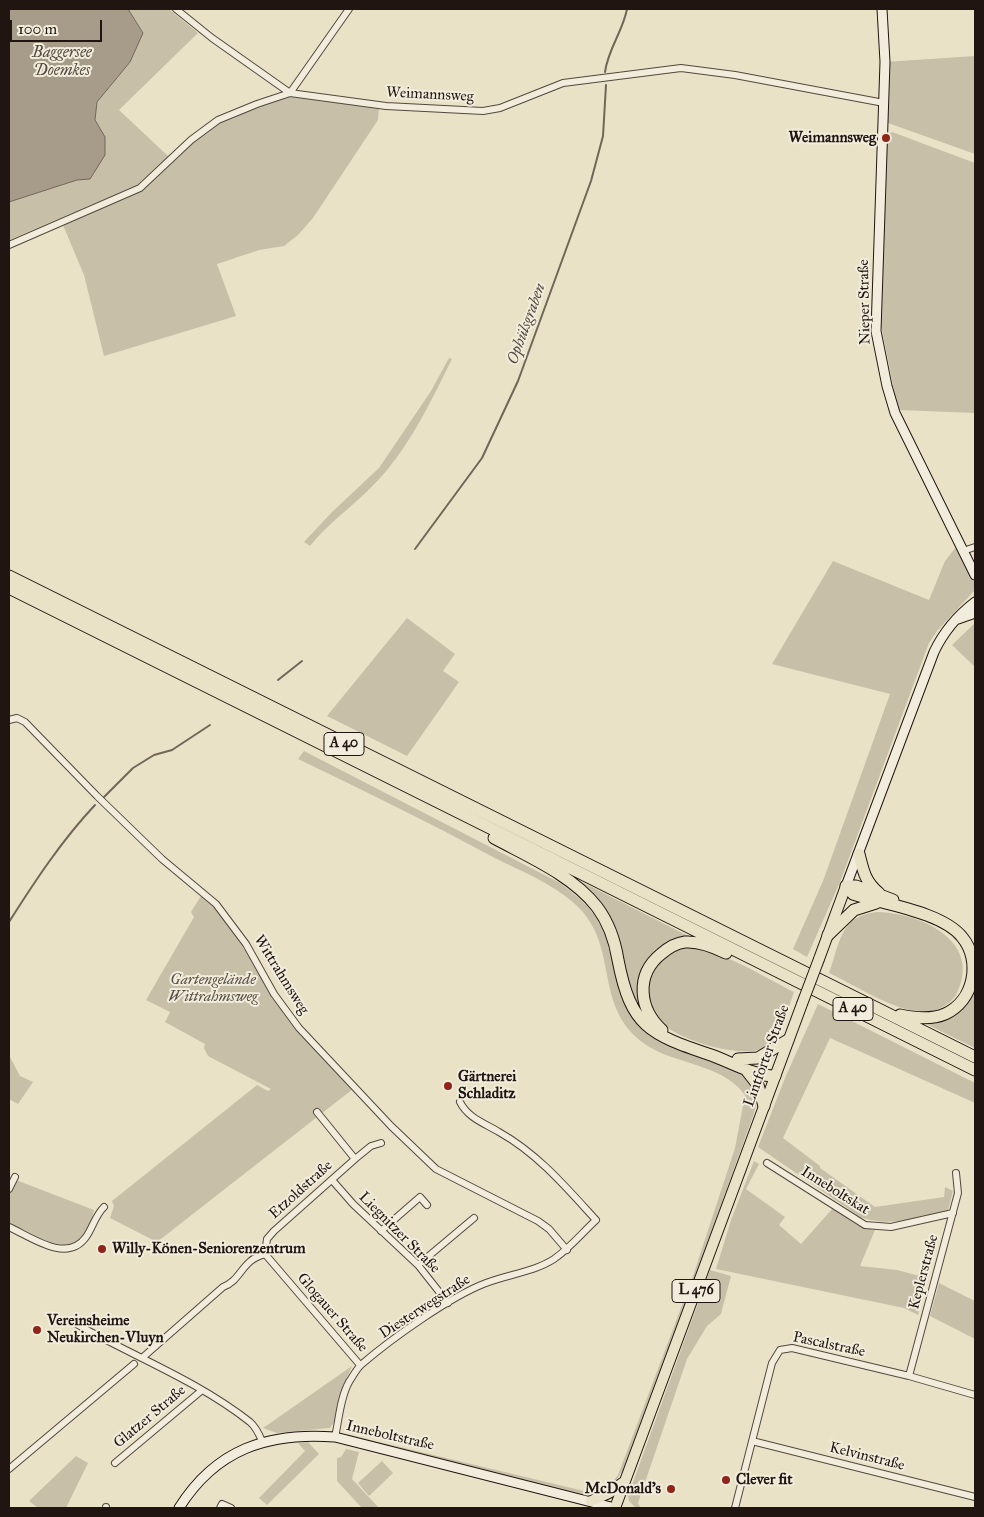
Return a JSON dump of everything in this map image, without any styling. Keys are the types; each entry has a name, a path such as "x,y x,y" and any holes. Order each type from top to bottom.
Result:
{"highway":[{"name":"A 40","path":"9,576 975,1057"},
{"name":"A 40","path":"9,588 975,1070"},
{"path":"422,794 438,807 574,884 588,896 605,919 616,947 624,989 630,1004 644,1025 655,1034 679,1045 738,1062 750,1073 758,1085 764,1106"},
{"path":"859,854 863,874 880,899 952,928 962,936 968,946 973,965 973,979 968,991 962,1001 945,1014 914,1018 879,1010"},
{"path":"846,886 853,894 880,899 948,921 967,933 975,942"},
{"path":"828,935 854,910 880,899"},
{"path":"775,1076 763,1076 738,1062 666,1034 652,1022 646,1009 642,995 643,983 647,971 655,958 670,947 685,942 701,944 757,966 784,974"},
{"path":"738,1062 758,1058 788,1040"}],"main road":[{"name":"Nieper Straße","path":"882,9 885,62 876,304 879,347 894,413 975,575"},
{"name":"Lintforter Straße","path":"615,1508 934,652 940,639 975,602"},
{"name":"Lintforter Straße","path":"958,619 975,613"},
{"name":"Inneboltstraße","path":"179,1508 202,1479 224,1461 262,1441 299,1436 335,1437 590,1500 615,1508"},
{"path":"590,1500 609,1493 625,1480"}],"street":[{"path":"176,9 212,38 290,93 349,9"},
{"name":"Weimannsweg","path":"9,245 140,188 191,140 218,120 290,93 386,106 484,111 500,108 563,83 681,68 735,75 884,103"},
{"path":"963,551 975,547"},
{"name":"Wittrahmsweg","path":"9,720 17,718 25,722 162,859 216,904 246,944 274,994 290,1016 391,1126 436,1169 538,1221 549,1229 567,1250"},
{"name":"Diesterwegstraße","path":"335,1437 348,1384 360,1365 448,1304 486,1283 528,1271 552,1260 567,1250 596,1220 548,1167 530,1151 478,1121 463,1109 460,1102"},
{"path":"317,1112 356,1159"},
{"name":"Etzoldstraße","path":"265,1254 265,1245 270,1235 371,1146 381,1143"},
{"name":"Inneboltskat","path":"767,1163 865,1225 892,1227 953,1213"},
{"name":"Keplerstraße","path":"909,1376 958,1193 956,1173"},
{"path":"9,1189 15,1177"},
{"name":"Liegnitzer Straße","path":"332,1180 353,1204 418,1265 448,1304"},
{"path":"381,1230 420,1197 427,1205"},
{"path":"9,1227 57,1248 72,1248 86,1237 94,1218 104,1207"},
{"path":"418,1265 474,1218"},
{"path":"142,1358 222,1287 230,1284 253,1257 265,1254"},
{"name":"Glogauer Straße","path":"265,1254 360,1365"},
{"path":"78,1326 142,1358 201,1391 250,1422 258,1430 262,1441"},
{"name":"Pascalstraße","path":"734,1508 772,1363 780,1350 792,1348 909,1376 975,1395"},
{"path":"9,1469 134,1364"},
{"name":"Glatzer Straße","path":"115,1463 201,1391"},
{"name":"Kelvinstraße","path":"752,1441 975,1497"},
{"path":"220,1508 222,1504 230,1508"}],"green space":[{"path":"128,9 169,9 198,33 119,110 168,156 214,119 290,96 379,108 378,120 313,218 298,235 284,246 259,250 217,264 236,316 104,356 84,275 63,225 142,190 165,159 137,185 9,240 9,202 77,180 90,179 105,137 95,120 97,102 130,62 143,33"},
{"path":"975,56 975,154 888,123 885,62"},
{"path":"892,132 975,163 975,413 898,410 879,315 886,136"},
{"path":"449,358 452,359 429,405 392,464 310,546 304,542 331,513 379,468 431,391"},
{"path":"956,547 975,584 974,591 937,631 929,643 840,882 807,957 793,949 823,881 890,694 772,664 833,561 929,600 945,561"},
{"path":"407,618 455,654 443,671 459,682 407,756 327,716"},
{"path":"975,623 975,667 952,645"},
{"path":"304,751 560,883 576,895 598,920 610,949 621,994 635,1021 646,1033 673,1047 727,1066 741,1074 752,1084 757,1097 754,1114 678,1324 623,1470 613,1485 599,1494 586,1495 533,1483 346,1434 584,1491 603,1489 611,1483 618,1475 693,1276 735,1148 745,1095 722,1075 662,1053 636,1037 624,1023 616,1008 604,959 592,926 582,911 562,894 551,886 395,806 298,759"},
{"path":"574,878 698,941 684,940 643,969 650,1023 638,1014 618,946"},
{"name":"Gartengelände Wittrahmsweg","path":"201,896 224,916 272,995 353,1089 157,1242 110,1218 114,1206 112,1201 257,1085 268,1091 271,1089 208,1056 204,1048 205,1044 165,1022 170,1012 146,1000 194,917 191,912"},
{"path":"877,912 912,918 929,924 944,934 955,945 962,959 962,976 956,995 950,1002 933,1011 913,1011 888,1003 829,973 839,941 848,925 865,914"},
{"path":"685,948 713,953 727,958 794,992 781,1029 768,1046 758,1050 744,1051 710,1046 678,1034 665,1027 657,1019 648,997 648,986 651,976 664,959 674,952"},
{"path":"975,980 975,1048 918,1020 936,1019"},
{"path":"818,1004 975,1083 975,1103 830,1038 783,1138 820,1166 820,1168 875,1207 944,1197 945,1187 953,1191 948,1211 893,1222 882,1222 860,1217 758,1147 785,1078"},
{"path":"9,1055 20,1076 33,1082 18,1104 9,1099"},
{"path":"754,1161 759,1164 746,1189 785,1217 779,1225 801,1244 833,1208 857,1225 875,1230 860,1266 897,1270 927,1278 918,1315 904,1308 716,1269 731,1220"},
{"path":"16,1180 94,1210 89,1228 81,1239 71,1244 60,1244 35,1236 9,1224 9,1195"},
{"path":"710,1270 731,1276 721,1314 707,1326 687,1359 638,1503 640,1507 636,1508 629,1501 628,1496"},
{"path":"939,1283 975,1301 975,1339 930,1316"},
{"path":"352,1366 339,1397 334,1422 330,1428 277,1433 263,1428"},
{"path":"308,1442 319,1454 267,1505 259,1498 305,1451 298,1443"},
{"path":"346,1449 359,1452 352,1479 379,1508 362,1508 337,1481 337,1458 341,1457"},
{"path":"76,1456 88,1463 66,1508 38,1508 29,1501"},
{"path":"382,1461 393,1473 369,1496 358,1483"}],"water":[{"name":"Baggersee Doemkes","path":"9,9 128,9 143,33 130,62 97,102 95,120 105,137 105,155 90,179 77,180 9,202"}],"waterway":[{"name":"Ophülsgraben","path":"605,72 627,9"},
{"name":"Ophülsgraben","path":"415,549 482,458 518,381 591,181 603,136 606,85"},
{"name":"Ophülsgraben","path":"278,680 302,661"},
{"name":"Ophülsgraben","path":"104,797 133,768 154,755 172,750 210,725"},
{"name":"Ophülsgraben","path":"9,922 60,847 95,805"}],"place":[{"name":"Weimannsweg","path":"886,138"},
{"name":"Gärtnerei Schladitz","path":"448,1086"},
{"name":"Willy-Könen-Seniorenzentrum","path":"102,1249"},
{"name":"Vereinsheime Neukirchen-Vluyn","path":"37,1330"},
{"name":"Clever fit","path":"726,1480"},
{"name":"McDonald's","path":"671,1489"}]}
